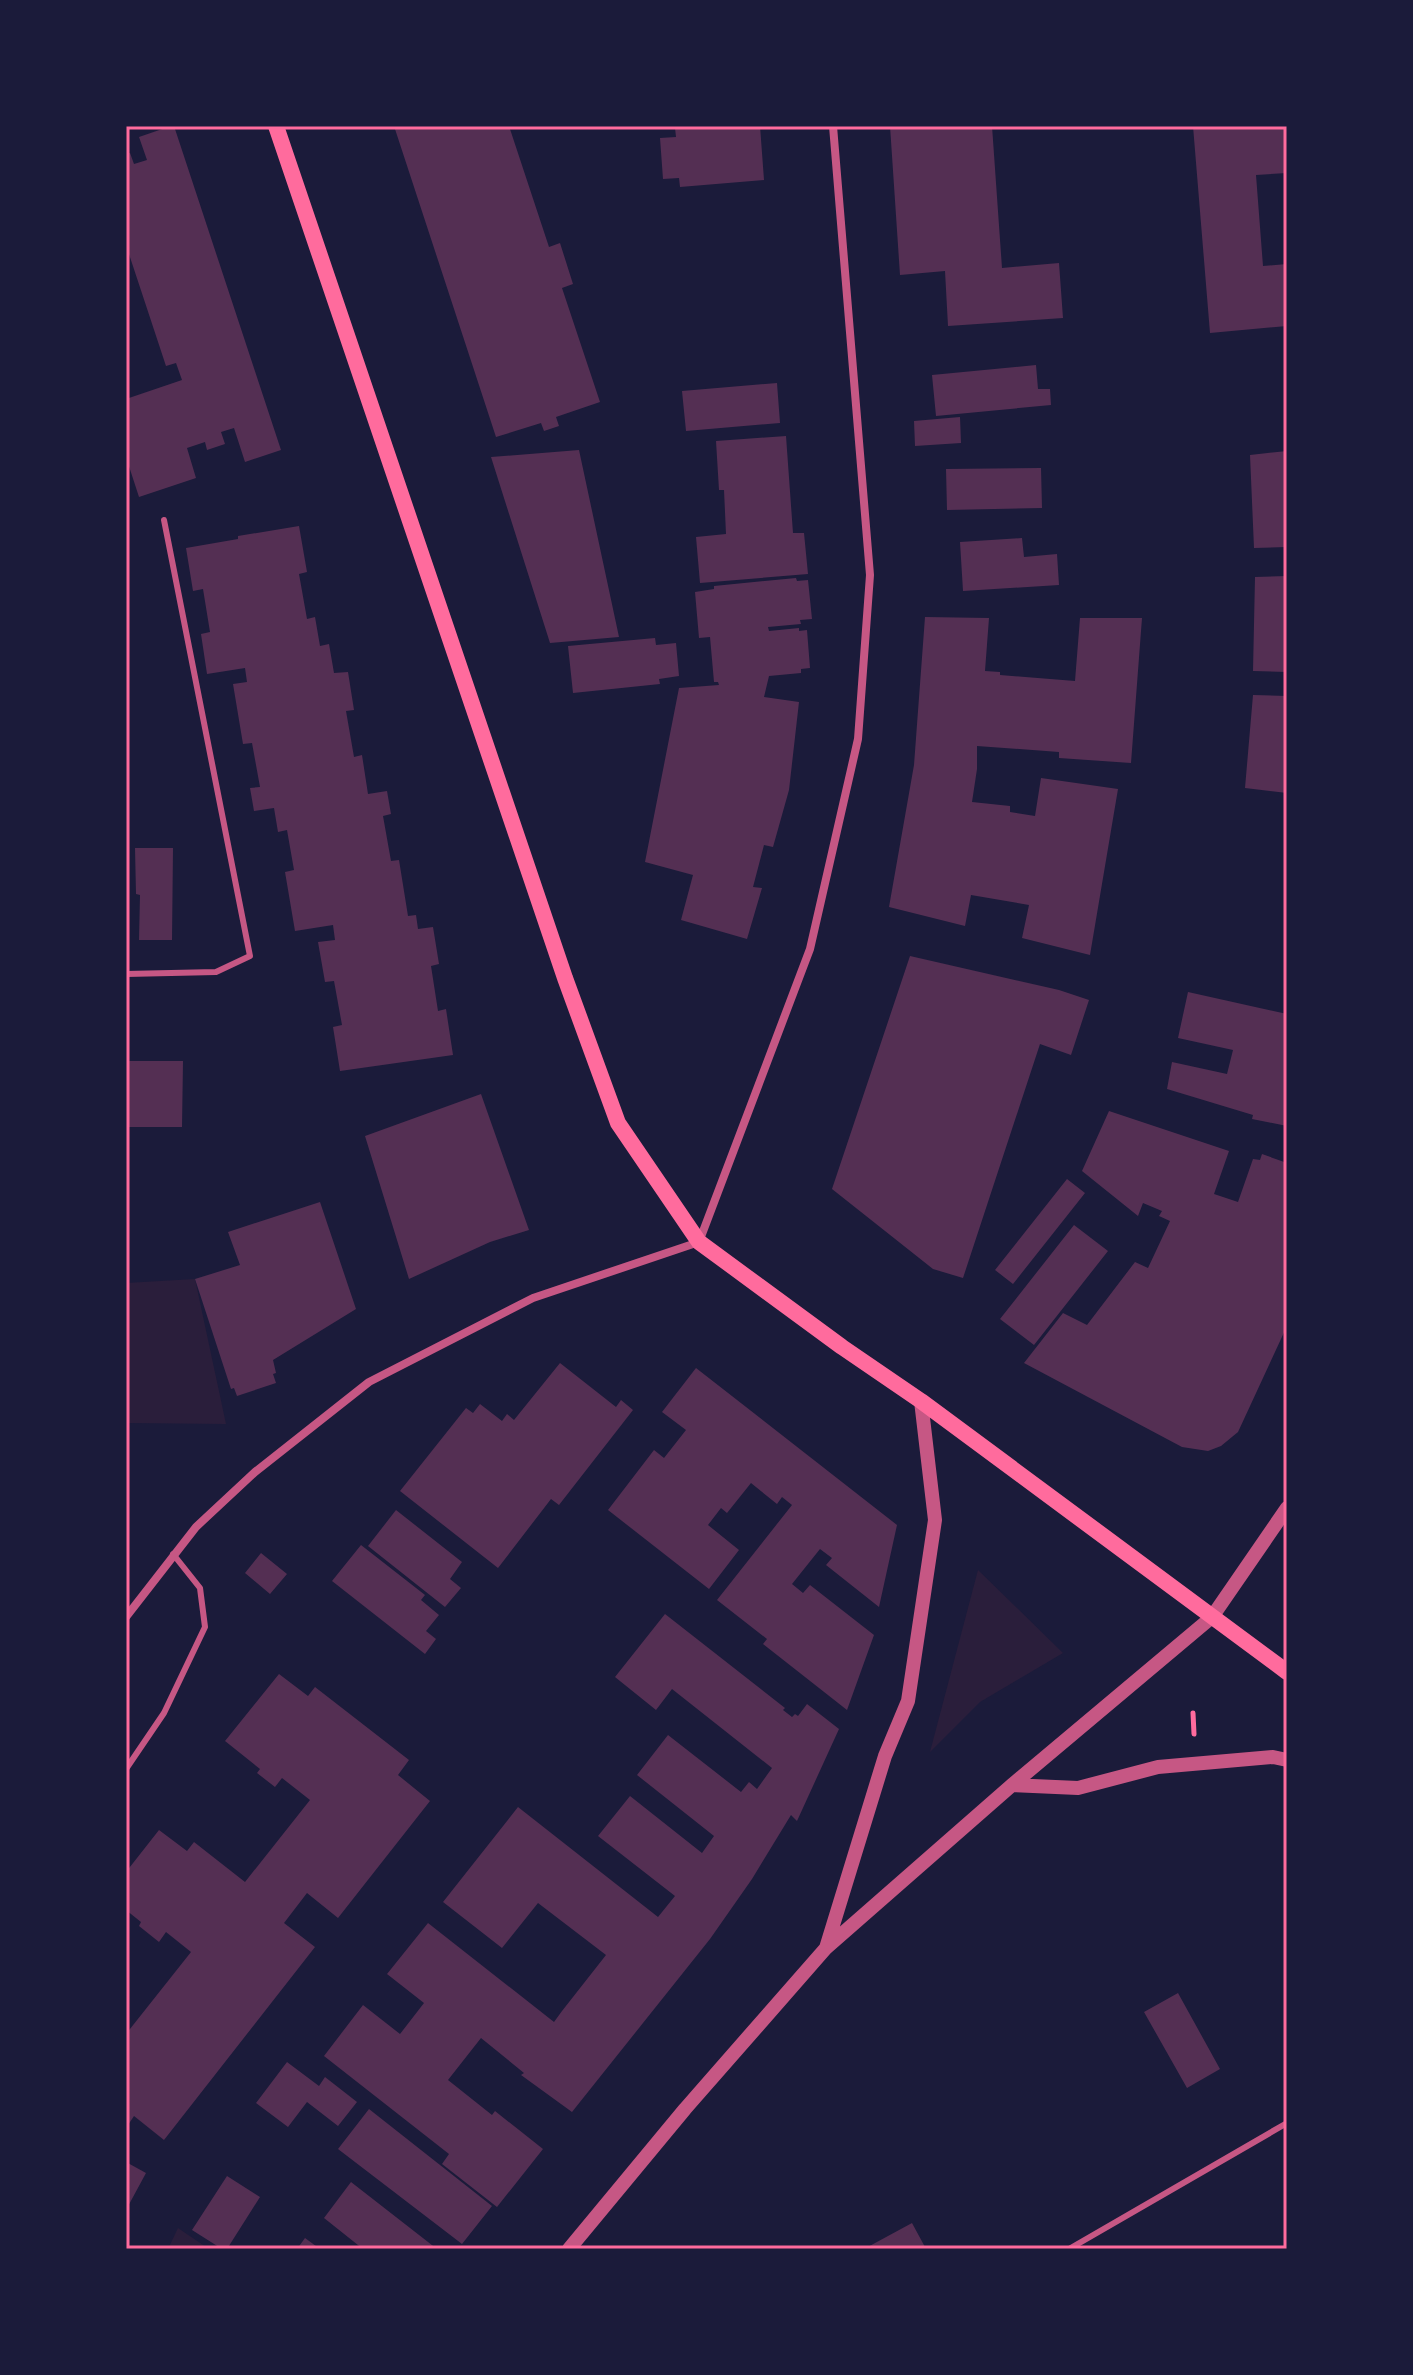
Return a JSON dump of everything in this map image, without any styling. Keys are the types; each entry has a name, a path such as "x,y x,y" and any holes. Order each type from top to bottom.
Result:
{"main road":[{"path":"276,126 559,963 618,1123 699,1242 921,1401 1287,1672"}],"street":[{"path":"126,1617 196,1527 255,1472 369,1382 533,1298 699,1242 810,949 858,739 870,575 833,126"},
{"path":"826,1948 885,1756 908,1701 935,1520 921,1401"},
{"path":"569,2249 685,2109 826,1948 1012,1785 1212,1617 1287,1508"},
{"path":"1012,1785 1078,1788 1158,1767 1273,1757 1287,1760"}],"lane":[{"path":"126,974 216,972 250,956 164,520"},
{"path":"126,1769 164,1713 205,1627 200,1588 173,1554"},
{"path":"1069,2249 1287,2123"}],"path":[{"path":"1193,1713 1195,1743"}],"shaded area":[{"path":"195,1279 226,1424 126,1423 126,1283"},
{"path":"978,1570 1063,1653 980,1702 930,1752"},
{"path":"178,2228 209,2249 168,2249"}],"building":[{"path":"174,126 281,450 245,462 234,428 221,432 225,444 207,450 205,442 187,448 196,478 139,497 126,457 126,399 182,380 176,363 166,366 126,245 126,154 130,153 134,164 147,160 139,137"},
{"path":"394,126 509,126 549,247 560,243 573,284 562,288 600,402 556,417 559,426 544,431 541,423 496,437"},
{"path":"760,126 764,180 680,187 679,178 663,179 660,138 676,137 675,128"},
{"path":"890,126 992,126 1002,268 1059,263 1063,318 948,326 945,271 900,275"},
{"path":"1193,126 1287,126 1287,173 1256,175 1263,266 1287,264 1287,326 1210,333"},
{"path":"1036,365 1038,389 1050,389 1051,405 936,416 932,375"},
{"path":"777,383 780,423 686,431 682,391"},
{"path":"960,417 961,443 915,446 914,421"},
{"path":"786,436 793,533 804,533 808,574 700,583 696,537 726,534 724,490 719,490 716,441"},
{"path":"579,450 619,637 550,643 491,457"},
{"path":"1287,451 1287,547 1254,548 1250,455"},
{"path":"1041,468 1042,508 947,510 946,469"},
{"path":"299,526 307,572 299,574 307,619 315,617 320,646 329,644 334,673 348,672 354,710 346,711 354,757 362,755 368,794 387,791 391,814 383,816 391,861 399,860 408,916 416,915 418,929 433,927 439,964 431,966 438,1011 446,1009 453,1055 340,1071 333,1027 342,1025 334,981 325,982 318,942 335,940 333,925 295,931 285,872 294,870 287,830 278,832 274,808 254,811 250,788 260,787 252,743 243,744 233,684 247,682 245,668 207,674 201,634 210,632 203,589 193,591 186,548"},
{"path":"1022,538 1024,557 1057,554 1059,585 963,591 960,542"},
{"path":"1287,576 1287,672 1253,671 1255,577"},
{"path":"796,578 797,581 808,580 812,619 800,620 801,624 768,627 769,631 807,630 810,668 801,669 801,673 769,676 764,697 799,702 789,790 773,847 764,845 753,887 762,888 747,939 681,920 693,875 645,862 679,688 719,685 714,682 710,637 699,638 695,592 714,589 714,586"},
{"path":"925,617 989,618 985,671 1075,681 1080,618 1142,618 1131,763 1059,758 1059,752 977,746 972,802 1010,806 1010,812 1035,816 1041,778 1118,789 1090,955 1022,938 1029,905 971,895 965,926 889,907 914,765"},
{"path":"655,638 656,645 676,643 679,676 659,679 660,684 573,693 568,646"},
{"path":"1253,695 1287,696 1287,793 1245,788"},
{"path":"135,848 173,848 172,940 139,940 140,895 136,894"},
{"path":"910,956 1059,990 1089,1000 1071,1055 1040,1044 963,1278 933,1269 832,1189"},
{"path":"1188,992 1287,1014 1287,1126 1252,1119 1253,1115 1167,1089 1172,1062 1227,1074 1233,1050 1178,1038"},
{"path":"126,1061 183,1061 182,1127 126,1127"},
{"path":"481,1094 529,1230 490,1242 409,1279 365,1136"},
{"path":"1109,1111 1229,1151 1214,1194 1238,1202 1253,1159 1260,1160 1262,1154 1287,1163 1287,1326 1238,1432 1221,1446 1208,1451 1182,1447 1024,1363 1063,1313 1087,1325 1135,1262 1148,1268 1170,1221 1159,1216 1162,1211 1143,1203 1138,1216 1082,1171"},
{"path":"1067,1179 1085,1193 1013,1284 995,1270"},
{"path":"320,1202 356,1309 273,1360 276,1383 237,1396 234,1388 231,1389 195,1279 240,1265 228,1232"},
{"path":"1074,1225 1108,1251 1034,1345 1000,1319"},
{"path":"560,1363 616,1407 621,1400 633,1410 559,1505 551,1499 498,1568 400,1491 466,1408 473,1413 480,1404 502,1421 507,1414 514,1420"},
{"path":"696,1368 897,1525 879,1607 826,1565 832,1558 820,1549 792,1584 803,1593 810,1585 874,1635 847,1710 763,1644 767,1639 717,1600 792,1505 782,1497 777,1504 751,1483 727,1513 721,1508 708,1525 739,1550 709,1589 608,1510 654,1450 664,1458 686,1430 662,1412"},
{"path":"396,1510 462,1562 450,1579 461,1588 445,1607 368,1546"},
{"path":"361,1545 425,1595 421,1600 439,1615 426,1631 436,1639 425,1654 332,1581"},
{"path":"261,1553 287,1574 270,1594 245,1573"},
{"path":"665,1614 785,1708 783,1710 792,1717 795,1714 798,1716 807,1704 839,1729 797,1821 791,1815 710,1939 572,2112 521,2075 524,2073 481,2038 448,2080 492,2115 495,2111 543,2149 497,2207 442,2164 449,2154 324,2056 363,2005 400,2034 424,2003 387,1974 428,1923 554,2022 606,1955 538,1903 502,1948 443,1902 518,1807 658,1917 675,1896 598,1836 630,1796 702,1853 714,1836 637,1775 668,1735 741,1792 749,1782 757,1789 772,1768 672,1689 656,1710 615,1677"},
{"path":"279,1674 308,1696 315,1687 409,1760 398,1775 430,1801 338,1918 307,1893 284,1923 315,1947 164,2140 134,2116 126,2128 126,2034 191,1952 166,1932 159,1942 139,1926 141,1922 126,1910 126,1872 159,1830 187,1851 194,1842 245,1882 310,1800 282,1778 275,1787 257,1773 260,1769 225,1741"},
{"path":"1178,1993 1220,2069 1187,2088 1144,2012"},
{"path":"287,2062 319,2086 325,2077 357,2102 338,2126 307,2102 288,2127 256,2103"},
{"path":"369,2109 492,2206 462,2244 338,2149"},
{"path":"126,2162 146,2173 126,2210"},
{"path":"227,2176 260,2197 227,2249 222,2249 192,2230"},
{"path":"351,2182 437,2249 363,2249 324,2218"},
{"path":"912,2223 925,2247 864,2249"},
{"path":"305,2238 320,2249 297,2249"}]}
